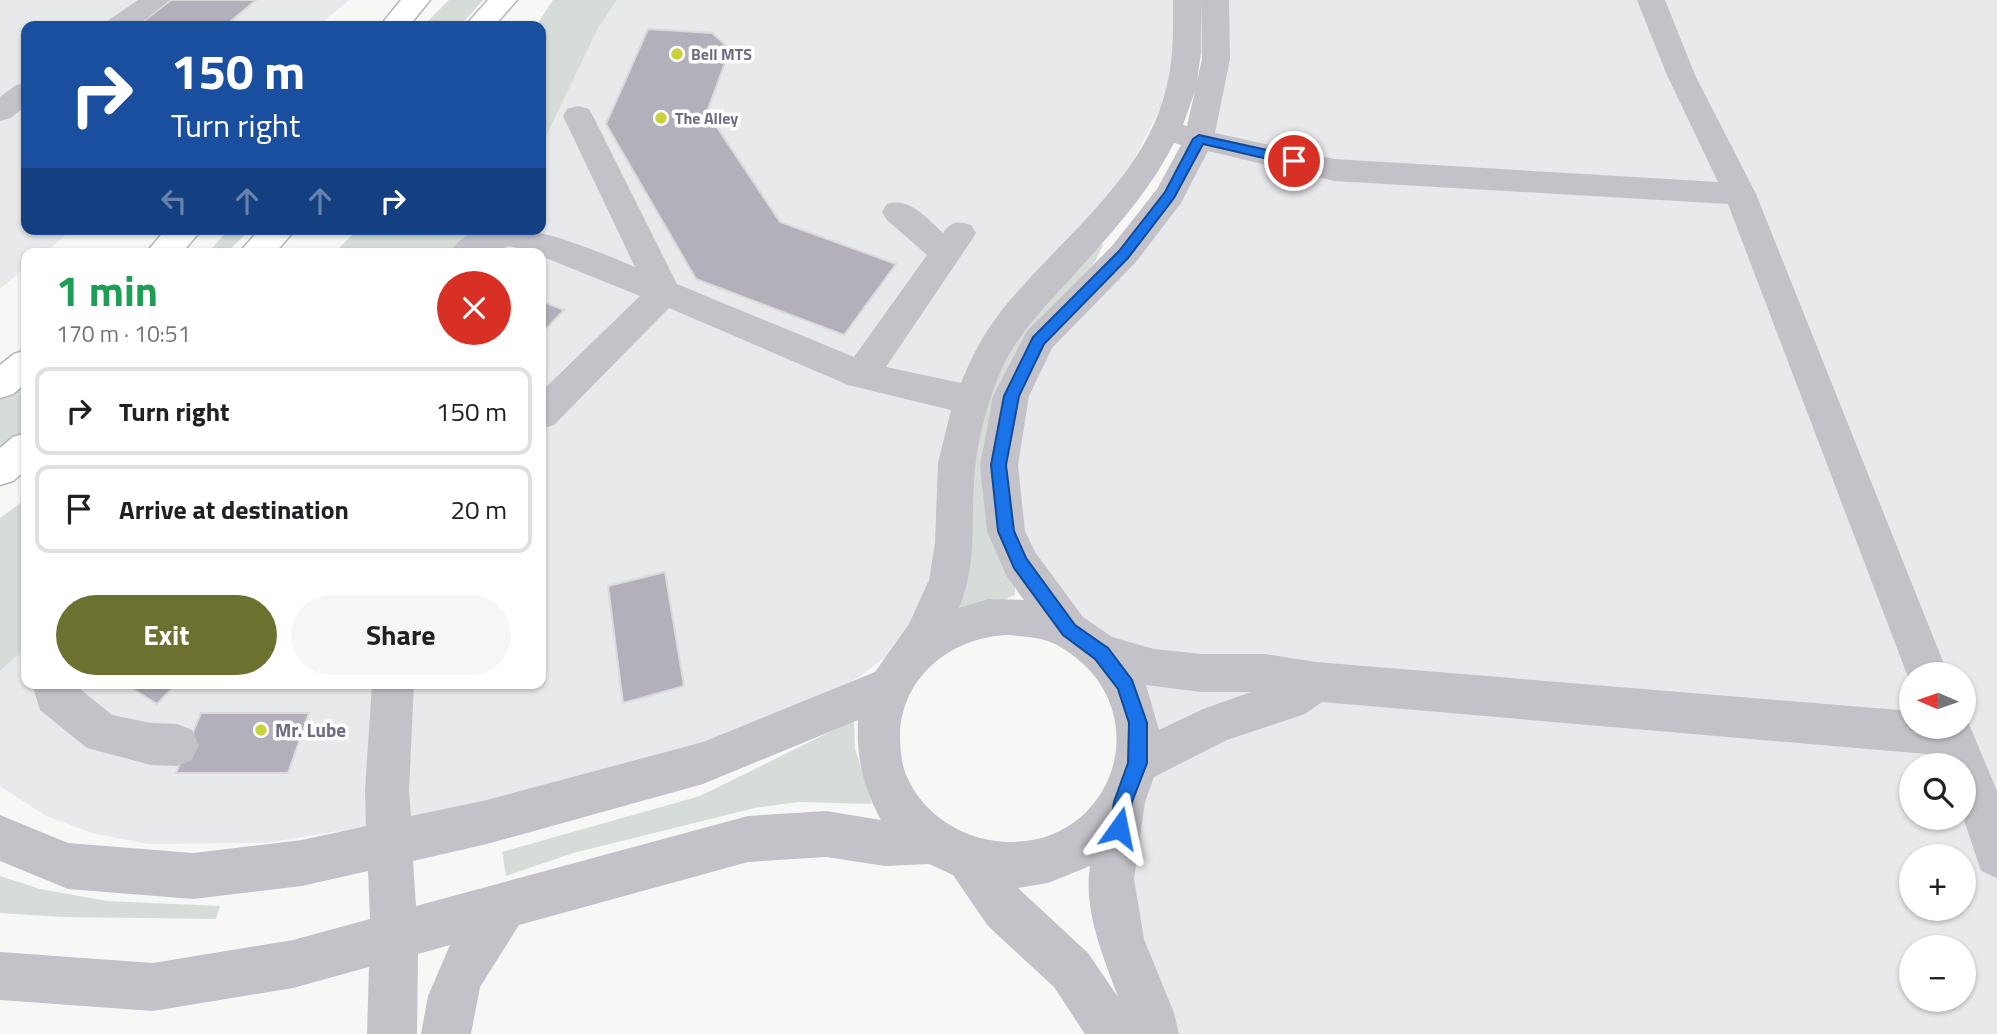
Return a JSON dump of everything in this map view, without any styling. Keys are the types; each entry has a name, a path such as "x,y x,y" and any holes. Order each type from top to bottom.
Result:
{"main road":[{"path":"398,21 416,0"},
{"path":"484,21 503,0"},
{"path":"167,248 180,235"},
{"path":"260,248 274,235"},
{"path":"0,378 21,366"},
{"path":"0,384 21,367"},
{"path":"0,470 21,452"}],"street":[{"path":"126,21 156,0"},
{"path":"1114,1034 1071,970 1005,909 949,851 898,809 880,768 878,726 902,669 949,580 955,539 955,480 971,400 1001,337 1138,180 1166,131 1187,54 1187,0"},
{"path":"1154,1034 1149,1013 1120,939 1111,879 1130,783 1138,723 1125,685 1085,642 1020,563 1006,531 999,465 1011,396 1038,341 1124,254 1170,195 1199,139 1216,59 1215,0"},
{"path":"1651,0 1681,75 1740,194 1922,662"},
{"path":"578,116 664,292"},
{"path":"1166,131 1334,170 1740,194"},
{"path":"860,374 953,243 898,212"},
{"path":"475,248 506,235"},
{"path":"511,235 575,255 860,374 971,400"},
{"path":"546,410 664,292"},
{"path":"0,838 68,866 193,876 302,863 487,822 703,764 902,669 948,629 988,617 1030,617 1085,642 1154,667 1202,673 1265,673 1316,682 1899,727"},
{"path":"0,976 153,987 293,964 748,839 826,834 949,851 1014,867 1058,858 1095,835 1130,783 1217,723 1290,699 1316,682"},
{"path":"54,689 55,696 102,733 151,744 177,745"},
{"path":"392,1034 394,935 387,791 393,689"},
{"path":"1953,739 1994,838 1997,855"},
{"path":"446,1034 448,1011 466,960 506,904"}],"shaded area":[{"path":"0,0 349,0 324,21 21,21 21,235 66,235 50,248 21,248 21,271 0,289"},
{"path":"449,0 483,0 464,21 428,21"},
{"path":"553,0 617,0 598,28 546,137 546,21 539,21"},
{"path":"617,0 1176,0 1174,52 1168,93 941,535 920,615 887,656 859,677 784,716 689,748 464,810 266,843 148,844 92,833 46,816 0,786 0,671 21,652 21,689 546,689 546,248 472,248 487,235 546,235 546,137 598,28"},
{"path":"1215,0 1997,0 1997,1034 1154,1034 1120,939 1138,723 1020,563 1011,396 1199,139"},
{"path":"224,235 245,235 231,248 212,248"},
{"path":"352,235 487,235 472,248 339,248"},
{"path":"1100,243 1103,245 1096,260 1015,363 1015,595 998,602 955,609 966,494 996,364 1025,322"},
{"path":"21,368 21,442 0,462 0,384"},
{"path":"21,503 21,652 0,671 0,518"},
{"path":"854,720 855,748 872,804 798,802 755,808 573,853 506,876 502,852 700,796"},
{"path":"0,876 40,889 107,901 220,906 216,919 61,917 0,913"}],"building":[{"path":"171,0 256,0 231,21 144,21"},
{"path":"648,29 712,33 730,49 707,112 780,222 896,264 844,335 696,279 606,124"},
{"path":"546,303 564,310 546,329"},
{"path":"665,572 684,686 623,703 608,586"},
{"path":"133,689 171,689 157,704"},
{"path":"201,713 309,713 288,773 176,773"}],"place":[{"name":"Bell MTS","path":"677,54"},
{"name":"The Alley","path":"661,118"},
{"name":"Mr. Lube","path":"261,730"}],"route":[{"path":"1119,828 1123,802 1138,763 1138,723 1125,685 1101,653 1069,630 1045,600 1020,563 1006,531 999,465 1011,396 1038,341 1124,254 1170,195 1199,139 1294,161"}]}
